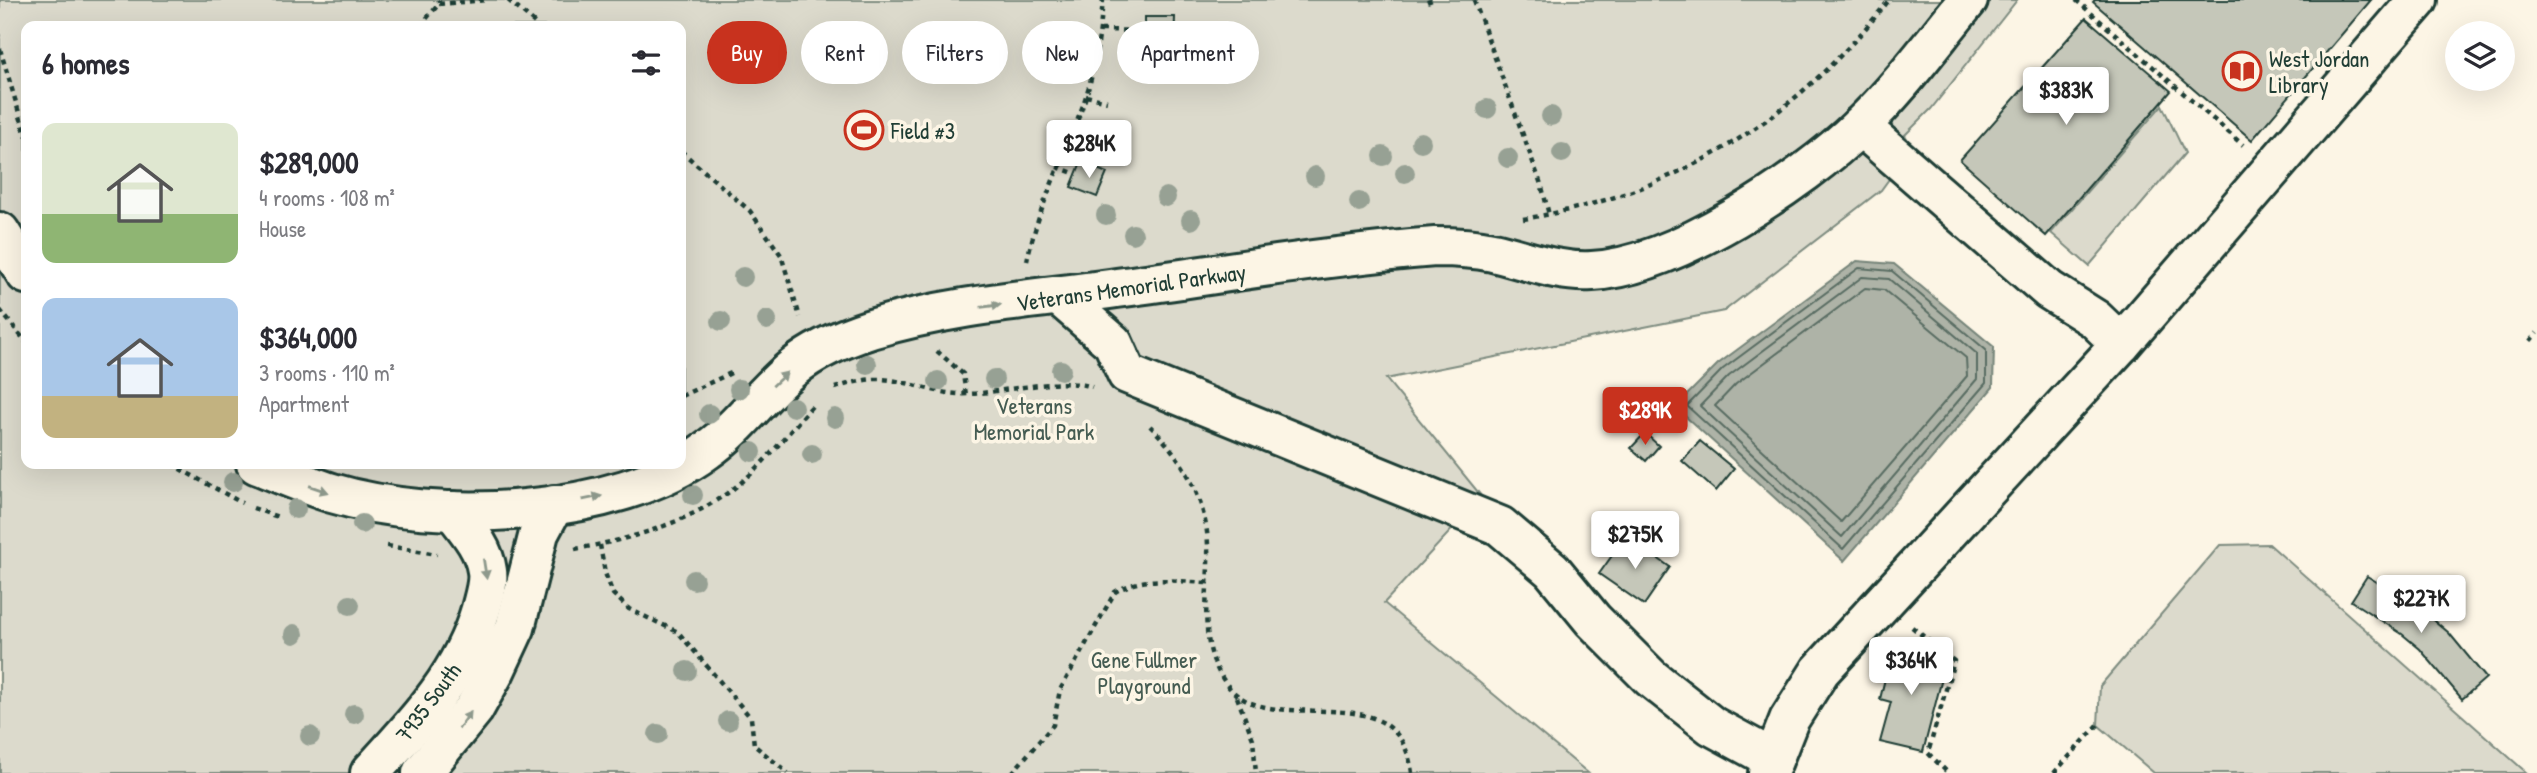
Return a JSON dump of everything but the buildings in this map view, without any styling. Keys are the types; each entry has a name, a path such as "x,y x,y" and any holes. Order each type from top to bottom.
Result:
{"lane":[{"name":"Veterans Memorial Parkway","path":"686,464 707,451 731,430 794,366 839,340 922,316 1435,247 1464,247 1559,270 1617,268 1643,262 1735,218 1795,178 1860,127 1968,0"},
{"path":"1059,296 1113,343 1127,374 1500,526 1552,570 1593,620 1651,678 1712,726 1771,766 1789,720 1820,671 2121,344 2418,0"},
{"path":"1860,127 2049,290 2095,320 2121,344"},
{"path":"0,232 21,266"},
{"name":"Veterans Memorial Parkway","path":"269,469 334,494 453,511 503,511 554,505 626,490 678,469"},
{"name":"7935 South","path":"422,773 474,709 495,671 515,628 540,534 554,505"},
{"name":"7935 South","path":"370,773 439,695 464,653 479,615 488,572 476,540 453,511"}],"path":[{"path":"424,21 439,2 487,0"},
{"path":"508,0 532,21"},
{"path":"1102,21 1103,0"},
{"path":"1474,0 1542,187 1549,215"},
{"path":"2077,0 2249,150"},
{"path":"0,49 21,119"},
{"path":"1027,265 1037,219 1089,84"},
{"path":"1086,96 1107,101"},
{"path":"686,155 750,211 774,244 781,255 802,321"},
{"path":"1057,167 1076,174"},
{"path":"0,310 21,336"},
{"path":"2530,341 2537,333"},
{"path":"937,351 963,374 966,395"},
{"path":"565,551 600,545 654,530 696,512 726,494 756,469 814,404 835,388 877,379 940,393 966,395 1065,383 1097,389"},
{"path":"1147,422 1170,447 1192,480 1207,532 1208,638 1217,668 1237,696 1253,739 1256,773"},
{"path":"600,545 605,573 613,594 629,608 678,632 751,718 754,745 788,773"},
{"path":"1012,773 1053,725 1060,690 1115,592 1130,583 1149,579 1206,583"},
{"path":"1906,622 1954,661 1938,706 1928,753 1948,773"},
{"path":"1237,696 1273,708 1341,711 1368,717 1386,726 1399,738 1408,754 1412,773"},
{"path":"2054,773 2098,725"}],"green space":[{"name":"Veterans Memorial Park","path":"0,0 2017,0 1931,109 1905,135 1912,147 1881,190 1724,311 1386,379 1482,497 1384,603 1588,773 0,773"},
{"path":"2162,105 2185,153 2089,266 2051,233"},
{"path":"2269,544 2527,773 2154,773 2098,725 2100,686 2220,545"}],"water":[{"path":"1857,261 1894,264 1994,347 1993,387 1844,561 1675,407 1718,364"}],"place":[{"name":"West Jordan Library","path":"2242,71"},
{"name":"Field #3","path":"864,130"}],"park label":[{"name":"Gene Fullmer Playground","path":"1144,672"}]}
